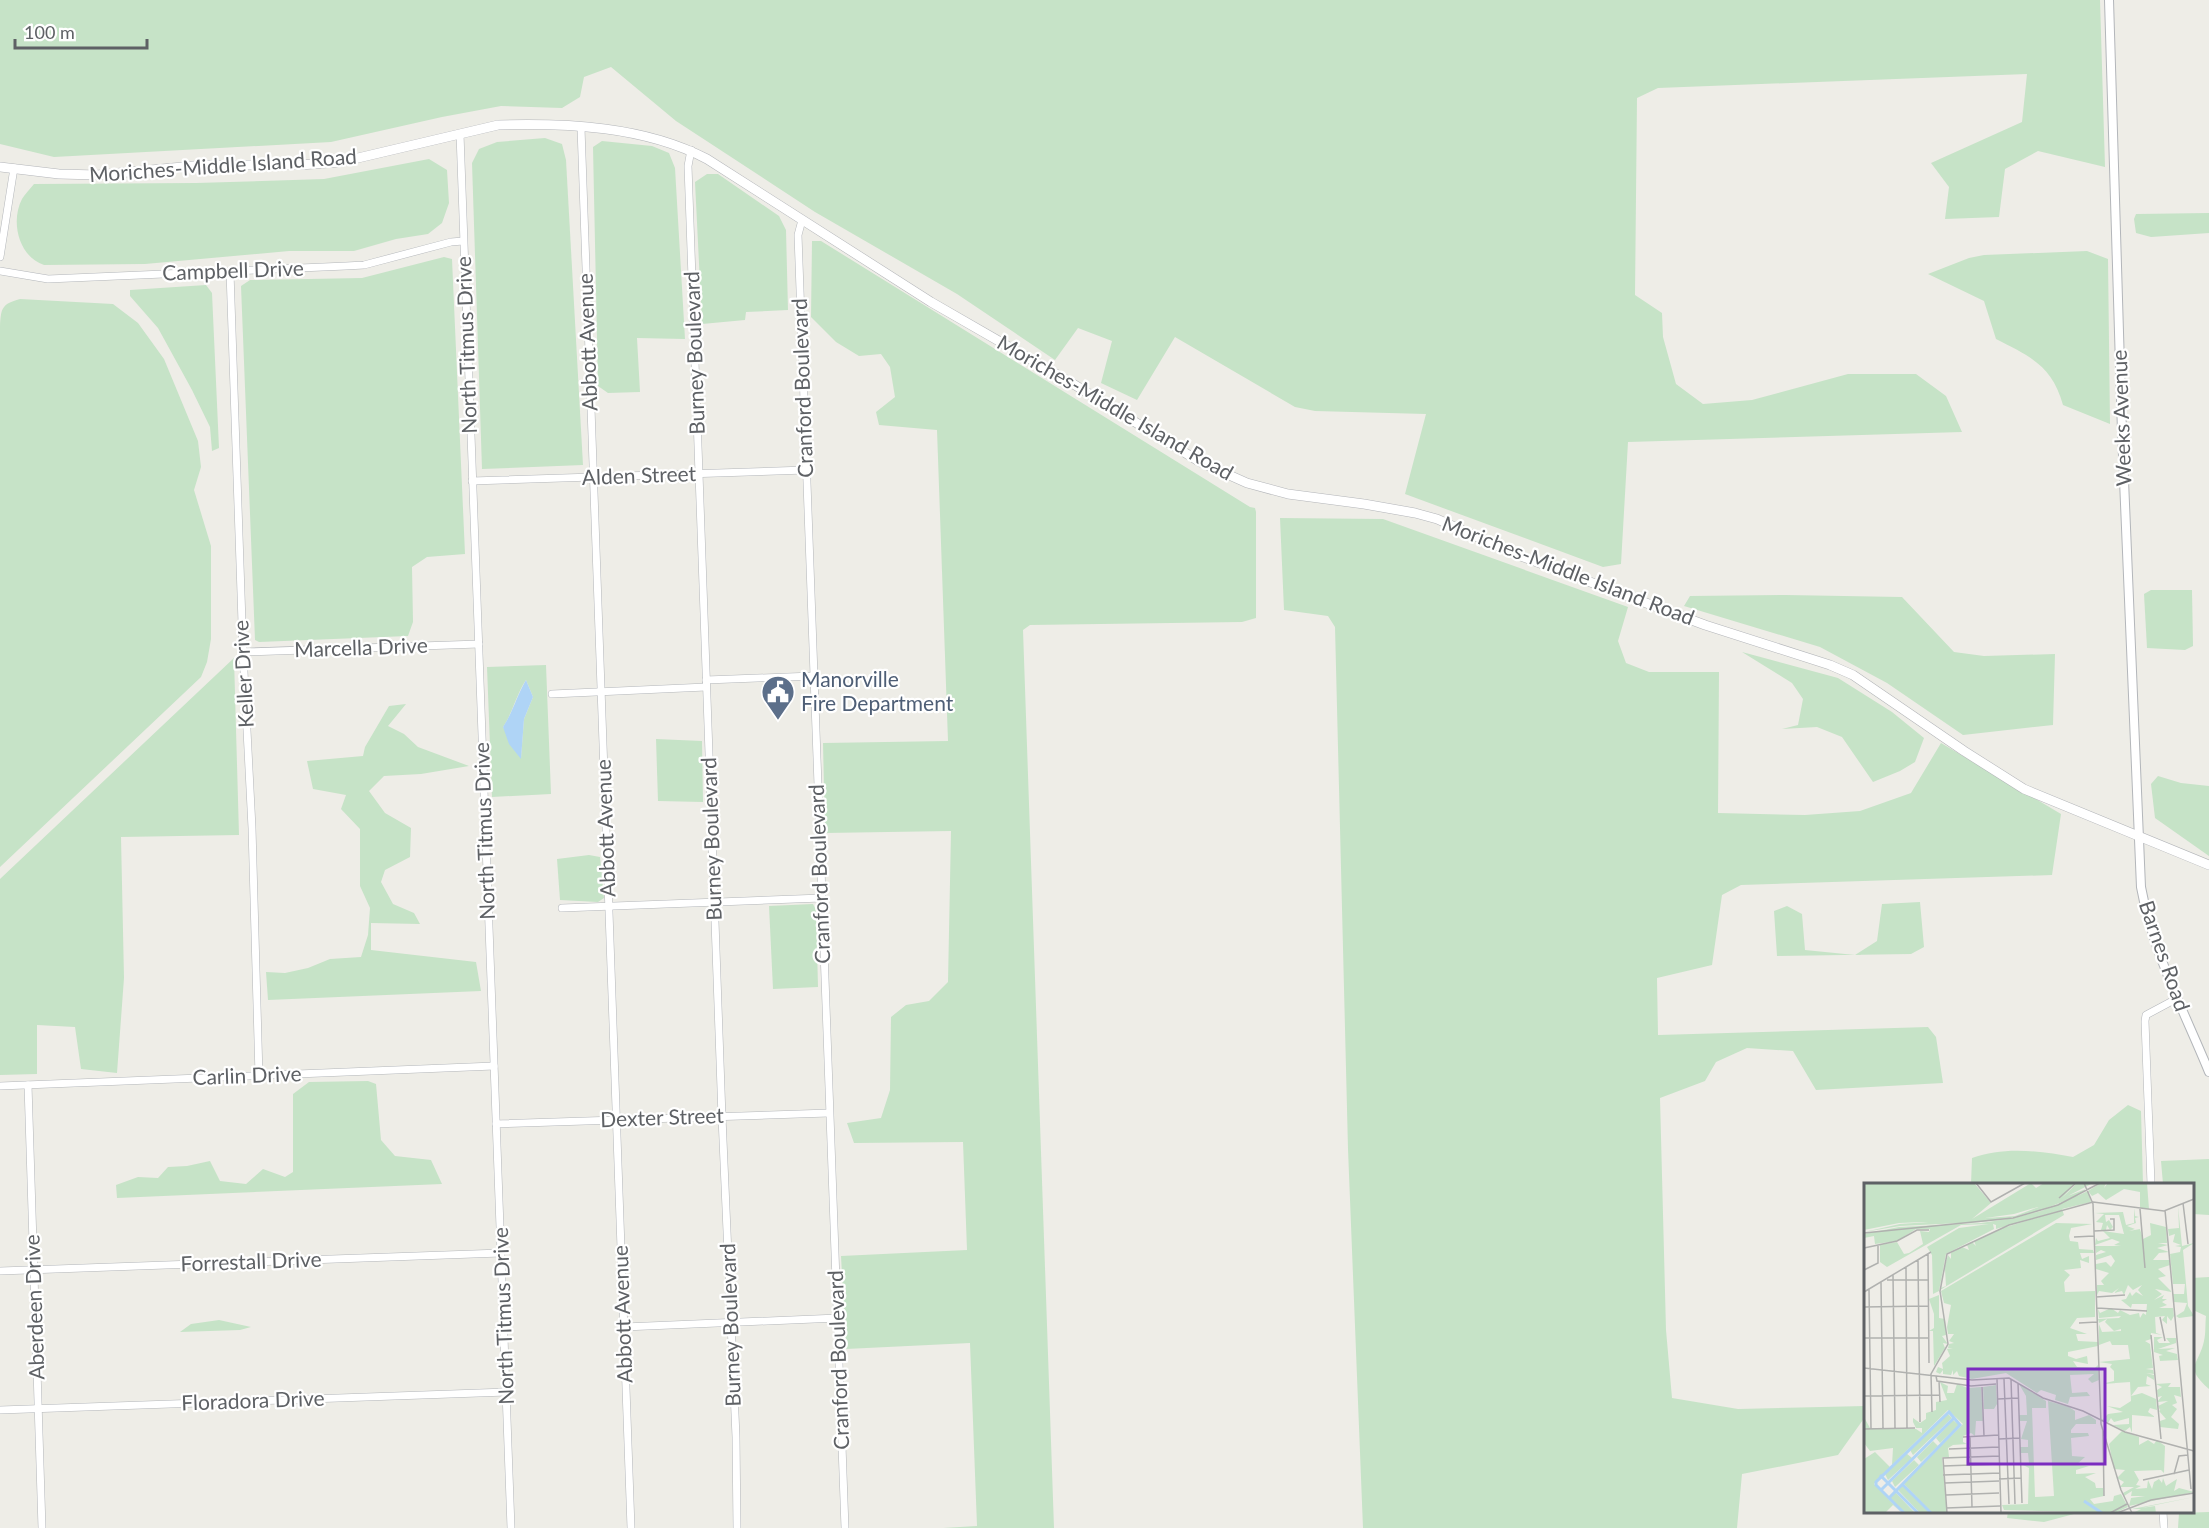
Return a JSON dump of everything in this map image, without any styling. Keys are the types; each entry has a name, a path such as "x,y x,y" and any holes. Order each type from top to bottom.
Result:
{"main road":[{"name":"Moriches-Middle Island Road","path":"0,166 59,174 97,175 204,165 300,165 341,162 498,125 581,128 627,133 691,150 931,302 1070,382 1200,462 1247,483 1287,494 1364,504 1437,519 1518,555 1705,625 1838,668 1872,687 1964,751 2024,789 2209,865"}],"street":[{"name":"Weeks Avenue","path":"2109,0 2122,432 2138,836"},
{"name":"Abbott Avenue","path":"581,128 631,1528"},
{"name":"North Titmus Drive","path":"460,134 511,1528"},
{"name":"Burney Boulevard","path":"691,150 688,166 722,1117 736,1437 737,1528"},
{"path":"0,257 14,168"},
{"name":"Cranford Boulevard","path":"802,220 798,235 845,1528"},
{"name":"Campbell Drive","path":"0,271 48,279 364,265 451,242 463,241"},
{"name":"Keller Drive","path":"230,272 243,652 252,828 259,1076"},
{"name":"Alden Street","path":"472,481 806,470"},
{"name":"Marcella Drive","path":"243,652 478,644"},
{"path":"552,694 813,676"},
{"name":"Barnes Road","path":"2138,836 2141,887 2145,910 2176,999 2209,1072"},
{"path":"562,908 822,898"},
{"path":"2151,1183 2145,1021 2146,1015 2176,999"},
{"name":"Carlin Drive","path":"0,1086 494,1066"},
{"name":"Aberdeen Drive","path":"28,1085 42,1528"},
{"name":"Dexter Street","path":"496,1124 829,1113"},
{"name":"Forrestall Drive","path":"0,1271 501,1253"},
{"path":"624,1327 837,1318"},
{"name":"Floradora Drive","path":"0,1410 507,1392"},
{"path":"2163,1513 2164,1528"}],"green space":[{"path":"0,0 2100,0 2105,167 2038,151 2005,169 1999,217 1945,219 1949,187 1931,163 2022,122 2027,74 1658,88 1637,98 1635,295 1662,313 1663,337 1676,384 1703,404 1752,400 1848,374 1916,374 1946,396 1962,432 1628,442 1621,564 1603,567 1405,494 1426,414 1315,411 1295,407 1175,337 1137,400 1101,383 1112,341 1078,328 1055,360 957,294 815,212 676,121 611,67 584,77 580,97 562,108 501,106 331,142 54,157 0,144"},
{"path":"545,138 562,144 566,160 583,465 482,469 472,163 479,149 497,142"},
{"path":"602,141 652,146 669,153 675,168 685,339 637,338 640,392 608,393 598,386 593,147"},
{"path":"429,159 447,170 449,203 442,223 428,234 396,239 354,251 289,251 145,264 44,265 28,255 19,238 17,228 18,208 34,184 324,179"},
{"path":"707,174 718,174 779,216 786,230 788,310 746,312 745,320 702,324 695,182"},
{"path":"2209,213 2209,233 2151,237 2136,233 2134,219 2136,214"},
{"path":"812,241 821,241 1255,508 1256,512 1256,618 1242,622 1030,625 1023,630 1054,1528 943,1528 977,1526 970,1343 846,1349 841,1256 967,1250 963,1142 854,1143 847,1123 881,1118 890,1090 891,1017 906,1005 929,1001 948,982 951,831 825,833 823,743 948,741 937,430 879,425 876,412 895,397 890,367 881,354 859,356 836,342 811,317"},
{"path":"2087,251 2108,259 2110,424 2063,405 2053,380 2038,363 1996,339 1984,301 1928,274 1969,258 1984,255"},
{"path":"444,257 452,259 465,554 427,557 412,567 413,622 408,636 259,642 255,640 241,286 250,280 362,278"},
{"path":"206,285 212,293 219,448 212,451 210,427 192,390 158,328 130,296 130,290"},
{"path":"20,299 113,304 138,323 164,359 198,441 201,467 194,490 211,546 211,639 207,662 201,677 0,867 0,327 3,308"},
{"path":"1280,518 1383,519 1628,607 1618,641 1626,663 1649,672 1719,672 1718,813 1805,815 1860,811 1911,793 1941,743 2061,814 2052,875 1741,885 1722,895 1712,965 1657,978 1658,1035 1928,1027 1936,1037 1943,1083 1816,1090 1793,1051 1747,1048 1716,1062 1705,1081 1660,1098 1666,1330 1672,1398 1738,1409 1864,1406 1864,1418 1838,1455 1742,1474 1737,1528 1363,1528 1348,1149 1335,627 1328,616 1284,610"},
{"path":"2151,590 2192,590 2193,646 2185,650 2147,648 2144,594"},
{"path":"1690,596 1902,597 1954,652 1984,656 2055,654 2053,725 1963,735 1887,683 1820,647 1684,606"},
{"path":"1742,652 1838,678 1892,712 1924,738 1915,762 1873,782 1842,737 1817,727 1782,729 1798,725 1803,699 1792,683"},
{"path":"234,658 239,835 121,837 124,978 117,1073 81,1069 75,1027 37,1025 37,1074 0,1075 0,879"},
{"path":"546,665 551,794 492,797 487,667","holes":["526,680 533,697 524,719 521,758 503,727"]},
{"path":"406,704 388,726 404,734 418,747 469,766 421,774 384,776 369,791 385,813 411,828 410,857 385,870 381,882 393,904 414,913 420,924 371,923 371,950 476,962 481,991 268,1000 266,972 285,973 308,968 330,959 361,957 368,935 370,908 360,886 360,829 341,809 346,795 313,789 307,761 363,756 365,747 389,706"},
{"path":"656,739 702,741 703,802 658,801"},
{"path":"2158,776 2181,783 2209,786 2209,856 2155,818 2151,784"},
{"path":"589,855 600,857 604,898 598,902 560,900 557,859"},
{"path":"1920,902 1924,947 1911,954 1855,955 1877,941 1882,904"},
{"path":"813,904 816,910 818,987 773,989 769,906"},
{"path":"1787,906 1802,914 1805,950 1854,955 1777,956 1774,911"},
{"path":"368,1081 376,1084 381,1140 395,1156 431,1160 442,1184 117,1198 116,1185 138,1177 158,1178 168,1167 210,1161 220,1181 246,1184 263,1169 285,1177 293,1172 293,1094 309,1082"},
{"path":"2128,1105 2141,1111 2143,1183 1971,1183 1972,1158 2010,1151 2073,1157 2094,1145 2109,1120"},
{"path":"2209,1159 2209,1215 2194,1214 2194,1183 2163,1183 2161,1161"},
{"path":"2209,1277 2209,1389 2195,1370 2204,1341 2206,1316 2194,1310 2194,1278"},
{"path":"219,1320 251,1327 240,1330 180,1332 191,1324"},
{"path":"2209,1512 2209,1528 2178,1528 2179,1513"},
{"path":"2008,1513 2074,1513 2044,1522 2007,1518"}],"water":[{"path":"526,680 533,697 524,719 521,759 509,744 503,727"}],"place":[{"name":"Manorville Fire Department","path":"778,721"}]}
